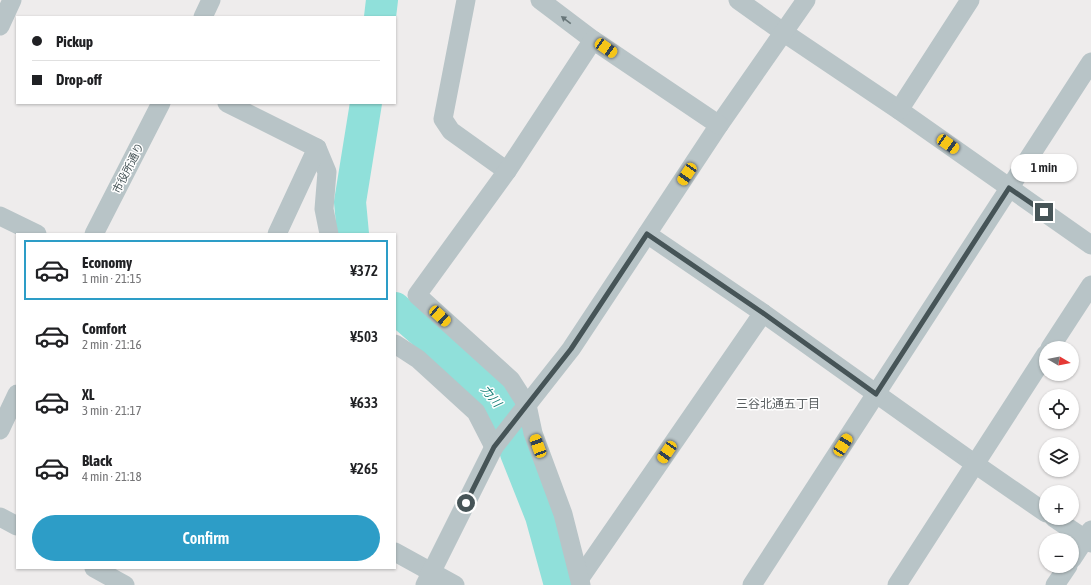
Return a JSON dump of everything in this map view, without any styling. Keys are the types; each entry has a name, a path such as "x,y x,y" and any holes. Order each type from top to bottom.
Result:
{"street":[{"path":"0,26 12,0"},
{"path":"203,16 211,0"},
{"path":"466,0 443,119 451,131 507,171"},
{"path":"540,0 593,40 719,125"},
{"path":"738,0 899,110 1091,245"},
{"path":"428,578 496,444 571,349 719,125 806,0"},
{"path":"899,110 970,0"},
{"path":"581,582 563,514 524,409 511,380 417,295 507,171 593,40"},
{"path":"752,585 1091,62"},
{"name":"市役所通り","path":"95,233 160,104"},
{"path":"229,104 317,148 327,172 324,209 329,233"},
{"path":"277,233 317,148"},
{"path":"0,216 36,233"},
{"path":"647,234 763,313 974,464 1039,508"},
{"path":"1055,341 1091,285"},
{"path":"581,582 763,313"},
{"path":"396,345 418,359 476,412 496,444"},
{"path":"897,585 1039,365"},
{"path":"0,430 16,396"},
{"path":"0,517 16,525"},
{"path":"1067,525 1089,537 1079,550"},
{"path":"396,553 428,578 455,585"},
{"path":"96,569 117,579"},
{"path":"1055,585 1063,573"}],"waterway":[{"name":"力川","path":"380,16 382,0"},
{"name":"力川","path":"353,233 350,202 366,104"},
{"name":"力川","path":"396,309 483,385 502,408 516,453 541,516 560,585"}],"district":[{"name":"三谷北通五丁目","path":"778,404"}],"route":[{"path":"466,503 494,447 571,349 647,234 763,313 876,394 1009,188 1044,212"}]}
